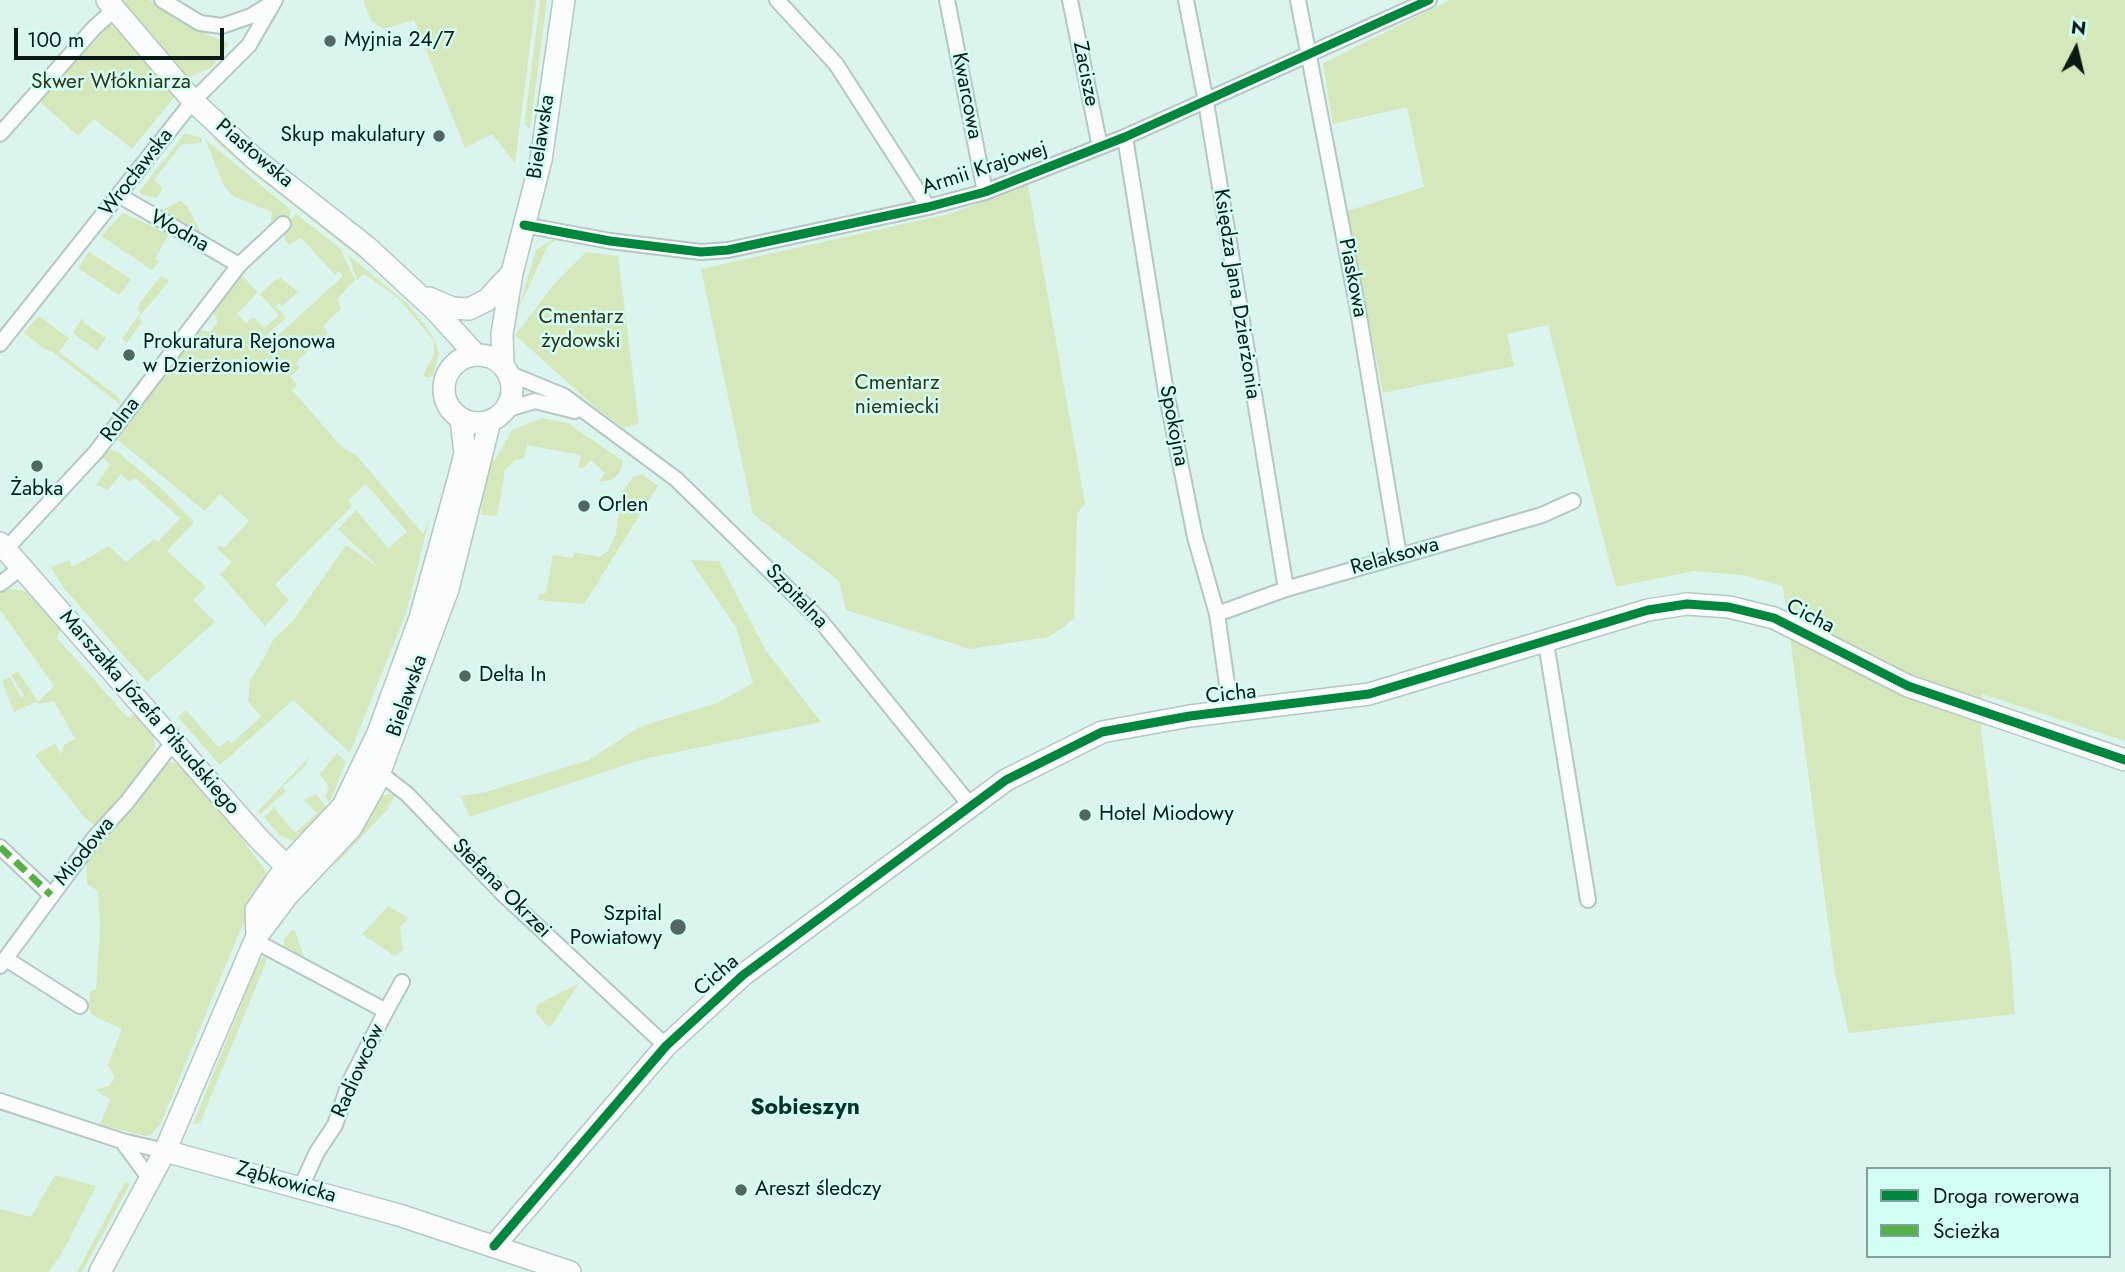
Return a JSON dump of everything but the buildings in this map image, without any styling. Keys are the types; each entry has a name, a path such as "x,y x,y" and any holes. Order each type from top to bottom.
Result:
{"street":[{"name":"Wrocławska","path":"162,0 200,23 222,26 251,16 274,1"},
{"name":"Bielawska","path":"505,369 502,334 512,273 541,160 564,0"},
{"path":"777,0 835,64 929,207"},
{"name":"Kwarcowa","path":"947,0 985,192"},
{"name":"Zacisze","path":"1070,0 1100,147"},
{"name":"Księdza Jana Dzierżonia","path":"1186,0 1206,102 1286,589"},
{"name":"Piaskowa","path":"1298,0 1358,310 1399,556"},
{"name":"Armii Krajowej","path":"524,225 610,241 701,252 728,250 929,207 985,192 1125,137 1309,57 1429,0"},
{"name":"Wrocławska","path":"0,344 193,101 249,45 274,1"},
{"path":"0,134 111,5"},
{"name":"Piastowska","path":"111,5 193,101 255,159 356,238 479,355"},
{"name":"Spokojna","path":"1125,137 1166,392 1195,537 1217,614 1231,712"},
{"name":"Wodna","path":"120,196 239,265"},
{"name":"Rolna","path":"3,546 96,452 239,265 284,223"},
{"name":"Bielawska","path":"479,355 512,273"},
{"path":"416,293 452,308 469,309 488,300 512,273"},
{"name":"Piastowska","path":"416,293 446,341 451,368"},
{"path":"479,355 505,369 512,392 498,416 470,422 454,413 444,396 444,386 451,368 467,357 479,355"},
{"name":"Szpitalna","path":"505,369 564,396 676,479 820,620 970,805"},
{"name":"Szpitalna","path":"498,416 535,401 562,405 593,419"},
{"name":"Bielawska","path":"100,1272 165,1151 256,939 294,874 373,768 414,656 448,589 498,416"},
{"name":"Bielawska","path":"414,656 428,589 465,453 461,419"},
{"name":"Relaksowa","path":"1217,614 1286,589 1542,515 1573,500"},
{"name":"Marszałka Józefa Piłsudskiego","path":"3,546 294,874"},
{"path":"0,584 22,566"},
{"name":"Cicha","path":"494,1246 666,1046 743,975 970,805 1020,771 1102,732 1369,694 1668,607 1704,605 1751,611 1774,618 1908,685 2125,760"},
{"path":"1546,643 1588,900"},
{"name":"Miodowa","path":"3,963 51,895 174,741"},
{"name":"Stefana Okrzei","path":"373,768 407,794 512,903 666,1046"},
{"path":"0,847 51,895"},
{"name":"Radiowców","path":"256,939 386,1012 350,1081 335,1125 317,1152 301,1187"},
{"path":"3,963 80,1006"},
{"path":"386,1012 402,982"},
{"name":"Ząbkowicka","path":"0,1101 122,1141 301,1187 570,1272"},
{"path":"122,1141 150,1179"}],"green space":[{"path":"118,0 149,0 210,36 227,42 228,45 212,67 190,77 183,75"},
{"path":"363,0 536,0 515,163 492,134 465,148 414,20 383,29 371,20"},
{"path":"540,0 547,0 530,129 525,125 525,119"},
{"path":"1450,0 2125,0 2125,741 1982,694 1981,731 2011,959 2015,1014 1849,1033 1835,974 1783,586 1742,575 1694,571 1616,587 1548,325 1507,334 1514,366 1383,393 1347,211 1424,187 1407,107 1333,124 1323,63"},
{"name":"Skwer Włókniarza","path":"111,24 176,95 132,149 94,119 78,136 39,101"},
{"path":"185,133 202,138 202,143 182,144 154,180 163,188 157,198 142,195 139,192"},
{"path":"215,134 335,230 404,293 250,171 214,140"},
{"path":"205,139 291,210 290,216 269,232 272,212 233,196 224,186"},
{"name":"Cmentarz niemiecki","path":"1028,185 1085,503 1077,514 1074,619 1049,637 970,649 846,610 839,581 753,514 701,269 949,214"},
{"path":"180,201 187,206 200,231 227,250 158,212"},
{"path":"123,213 169,234 155,259 159,262 152,270 101,236"},
{"path":"296,214 340,248 355,280 337,299 341,309 323,326 328,333 296,362 300,368 290,377 297,385 292,390 342,447 357,456 423,534 430,517 406,613 350,753 293,700 220,765 178,717 186,710 218,747 228,740 232,743 261,717 248,701 250,680 274,639 293,621 346,545 378,567 338,529 356,510 388,548 407,532 366,484 348,500 352,506 275,585 289,600 265,626 220,574 232,562 217,549 220,545 224,548 249,521 220,494 205,511 114,437 198,330 210,332 218,321 212,310 241,275 258,292 237,314 246,323 254,317 264,328 279,315 260,294 274,281 281,278 298,292 282,306 279,303 276,306 286,318 268,334 273,340 343,276 339,271 335,275 301,238 289,245 285,240 284,234 291,227 287,223"},
{"path":"554,239 559,239 548,245 518,310 536,250"},
{"path":"89,252 131,279 119,295 78,268"},
{"name":"Cmentarz żydowski","path":"586,252 618,256 639,424 624,428 596,408 515,335 555,283"},
{"path":"348,255 407,303 426,326 435,341 439,353 433,376 423,376 434,354 434,341 398,298 364,274 357,280"},
{"path":"161,276 169,281 139,317 142,322 127,343 122,339 140,313 137,310 141,301"},
{"path":"39,316 69,338 59,352 117,396 123,407 53,352 44,349 24,333"},
{"path":"82,318 84,323 106,338 97,351 73,333"},
{"path":"542,418 568,423 623,461 620,472 613,479 602,482 599,481 605,473 591,460 584,468 578,468 581,455 527,445 524,458 515,460 505,470 497,516 482,515 490,460 495,460 512,430"},
{"path":"102,451 118,452 163,490 194,522 167,551 206,587 193,600 215,622 147,682 63,587 51,567 69,560 72,567 109,546 126,562 154,539 158,542 180,518 135,478 129,482 121,474 108,490 96,485 110,465 100,455"},
{"path":"642,474 658,486 584,604 538,600 539,594 546,593 553,555 573,558 574,552 599,557 608,551 616,534 621,493 633,477"},
{"path":"690,560 719,561 766,651 821,722 644,759 470,817 460,796 486,792 589,760 639,727 717,703 753,683 736,627"},
{"path":"9,588 33,593 62,626 57,638 127,717 130,718 136,711 152,729 155,747 150,759 96,826 85,818 35,755 55,743 61,755 64,745 75,739 54,701 40,704 36,702 14,712 2,681 10,677 21,698 24,695 11,675 18,671 38,702 54,686 0,610 0,593"},
{"path":"337,753 346,762 330,802 325,797 329,787 320,774"},
{"path":"309,757 306,765 283,787 286,791 261,814 258,811"},
{"path":"167,762 180,764 213,799 269,876 239,933 161,1123 151,1135 145,1136 100,1125 110,1099 95,1090 109,1086 115,1078 108,1065 122,1029 92,1015 89,1007 90,992 96,989 100,928 98,891 87,884 86,858 159,766"},
{"path":"316,794 327,808 294,841 280,836 264,817 274,807 295,833 317,813 304,800"},
{"path":"395,795 387,810 338,862 332,862 379,797"},
{"path":"388,906 408,918 400,927 403,950 395,956 362,934"},
{"path":"293,929 305,960 284,951 284,939"},
{"path":"269,955 200,1123 193,1124 259,960"},
{"path":"579,983 552,1025 547,1026 536,1013 537,1005"},
{"path":"55,1175 96,1186 61,1255 48,1272 0,1272 0,1209 31,1217"},
{"path":"125,1182 130,1184 82,1272 77,1272"}],"marked path":[{"path":"0,847 51,895"}],"cycle path":[{"path":"524,225 610,241 701,252 728,250 928,207 985,192 1125,137 1429,0"},
{"path":"494,1246 666,1046 743,975 1006,780 1102,732 1190,716 1369,694 1648,610 1687,604 1729,607 1774,618 1908,686 2125,760"}],"place":[{"name":"Myjnia 24/7","path":"330,41"},
{"name":"Skup makulatury","path":"439,136"},
{"name":"Prokuratura Rejonowa w Dzierżoniowie","path":"129,355"},
{"name":"Żabka","path":"37,466"},
{"name":"Orlen","path":"584,506"},
{"name":"Delta In","path":"465,676"},
{"name":"Hotel Miodowy","path":"1085,815"},
{"name":"Szpital Powiatowy","path":"678,927"},
{"name":"Areszt śledczy","path":"741,1190"}],"district":[{"name":"Sobieszyn","path":"805,1108"}]}
